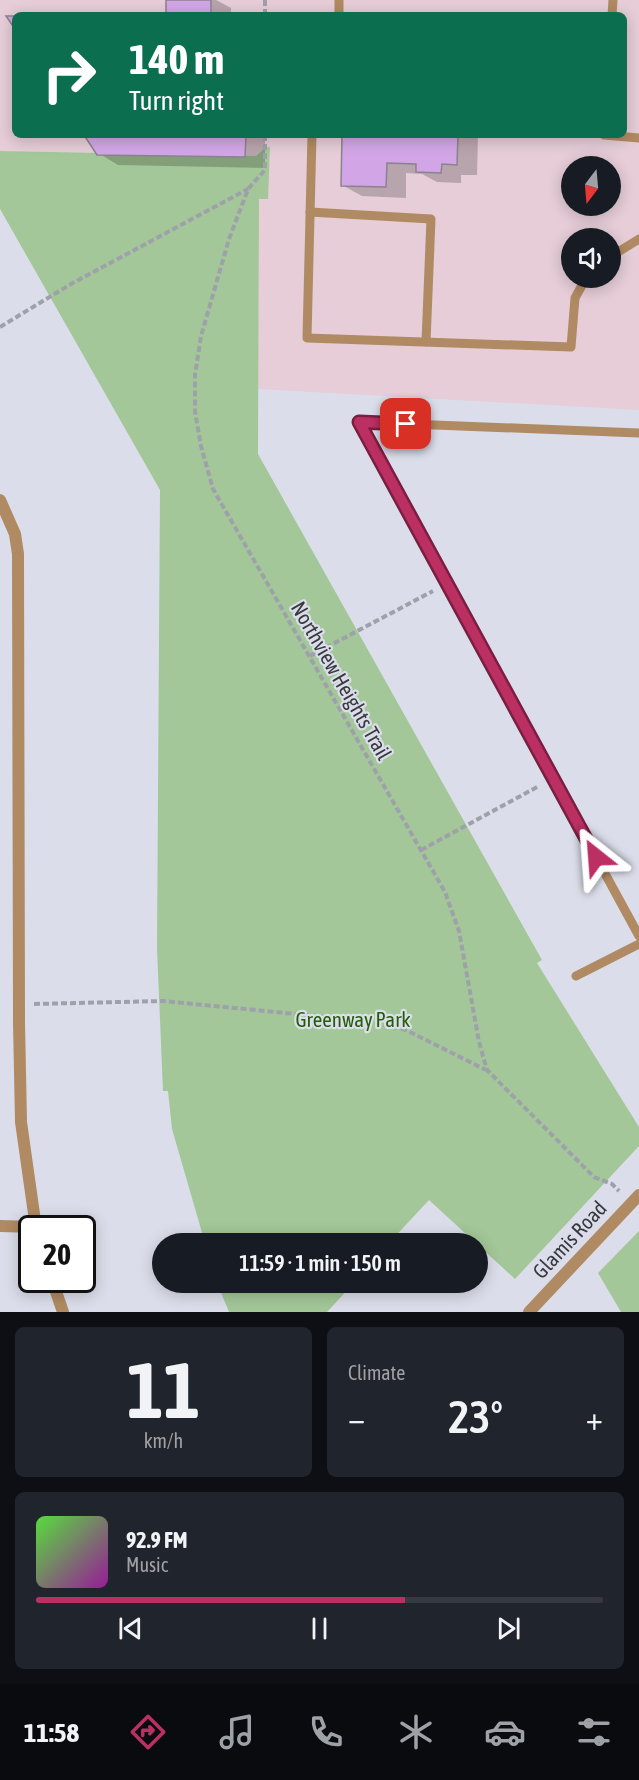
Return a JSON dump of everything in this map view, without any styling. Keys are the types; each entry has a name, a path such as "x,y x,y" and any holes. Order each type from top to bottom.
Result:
{"street":[{"path":"0,500 15,534 18,554 21,1122 33,1215"},
{"name":"Glamis Road","path":"529,1312 639,1195"},
{"path":"0,1226 18,1227"},
{"path":"56,1293 63,1312"}],"lane":[{"path":"312,138 307,338 571,347 575,298 580,288"},
{"path":"310,212 431,219 426,342"},
{"path":"621,250 639,239"},
{"path":"639,433 359,422 639,936"},
{"path":"576,976 639,944"}],"path":[{"name":"Northview Heights Trail","path":"265,138 265,170 248,189 229,239 201,336 195,375 195,412 201,446 213,489 445,892 459,931 479,1042 487,1070 594,1177 612,1184 621,1193"},
{"path":"0,327 71,284 248,189"},
{"path":"310,656 447,584"},
{"path":"421,850 553,778"},
{"path":"19,1004 163,1001 368,1021 406,1030 487,1070"}],"shaded area":[{"path":"0,0 639,0 639,410 258,389 259,199 268,198 266,147 256,156 0,151"}],"green space":[{"name":"Greenway Park","path":"266,147 270,147 268,199 259,199 258,454 542,960 537,963 639,1127 639,1146 515,1279 488,1254 488,1233 465,1233 429,1200 398,1233 202,1233 172,1129 168,1091 163,1091 157,948 160,490 0,209 0,151 256,156"},
{"path":"639,1231 639,1312 621,1312 598,1273"},
{"path":"221,1293 345,1293 327,1312 229,1312"}],"building":[{"path":"166,0 211,0 211,12 166,12"},
{"path":"6,16 12,16 12,25"},
{"path":"86,138 246,138 245,157 97,155"},
{"path":"342,138 458,138 457,165 442,164 441,173 416,172 416,164 387,163 386,187 341,186"}],"route":[{"path":"406,424 359,422 596,857"}]}
